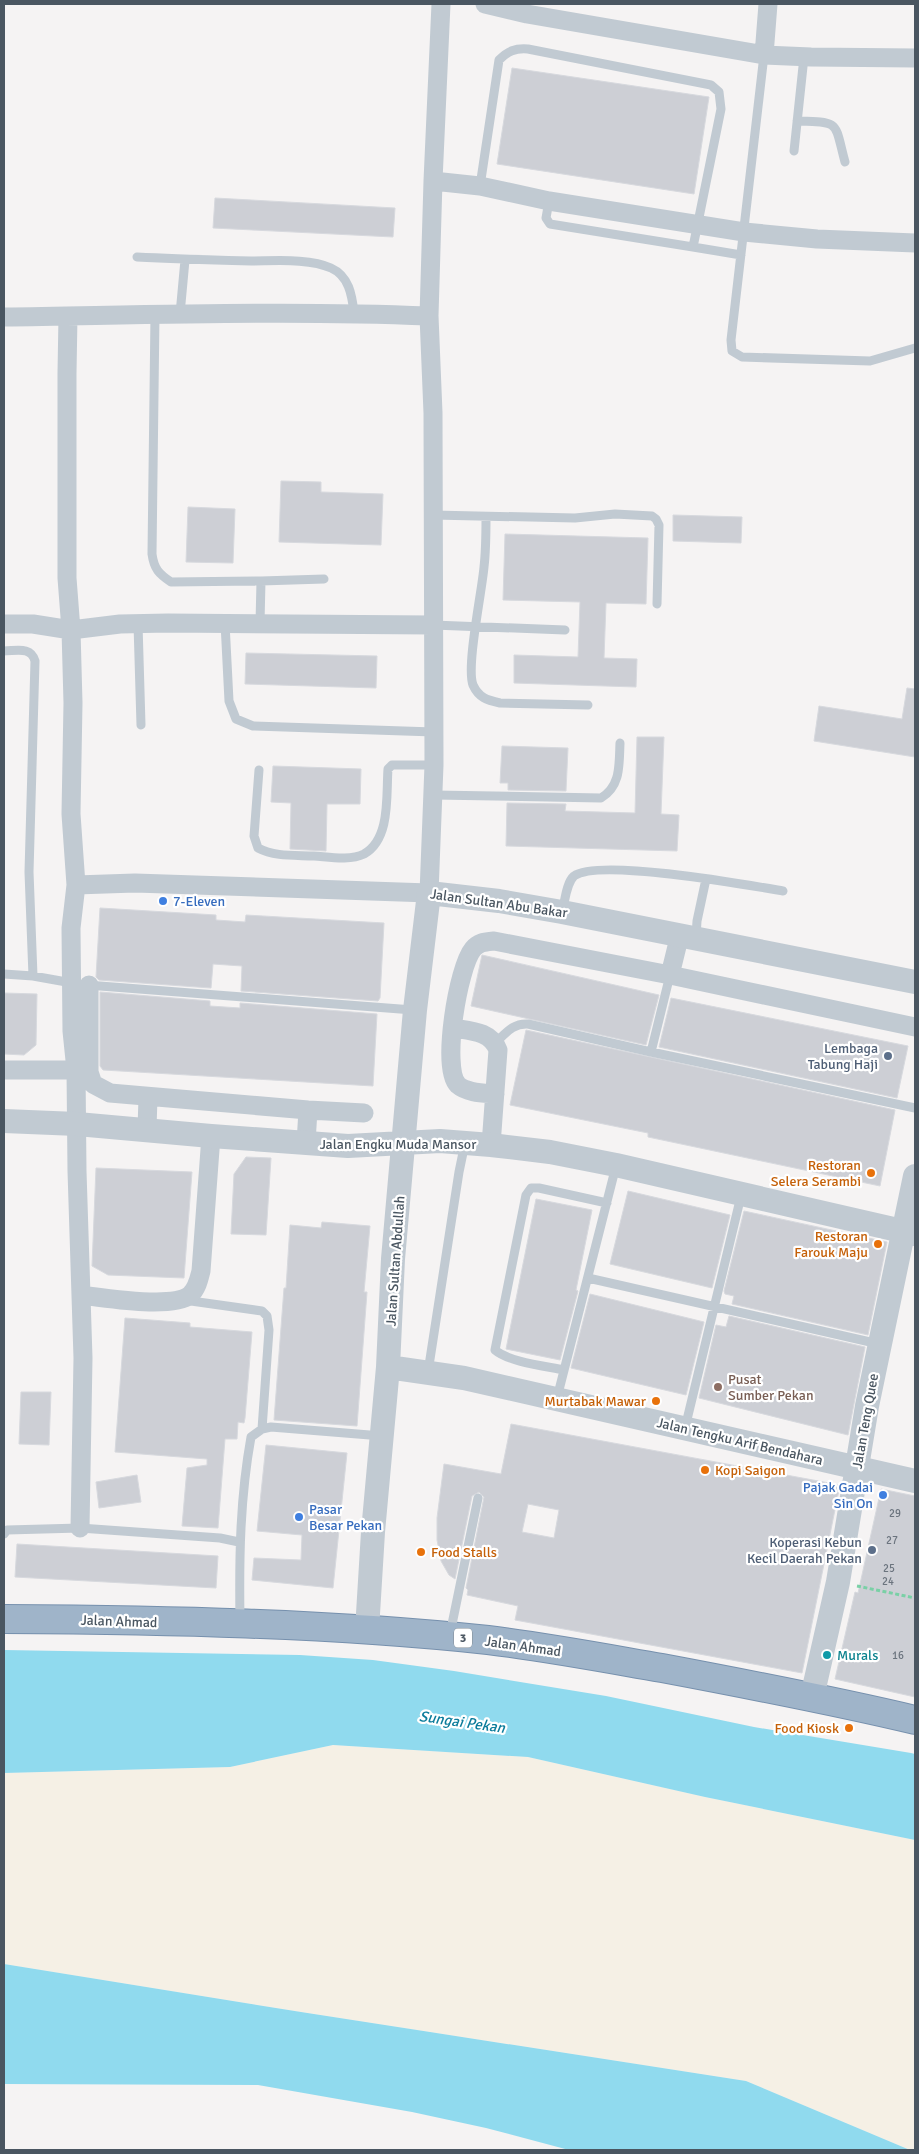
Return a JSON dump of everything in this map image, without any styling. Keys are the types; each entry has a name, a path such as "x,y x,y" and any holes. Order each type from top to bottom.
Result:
{"highway":[{"name":"Jalan Ahmad","path":"4,1618 240,1624 450,1636 543,1648 812,1697 915,1720"}],"street":[{"path":"429,893 434,795 432,372 430,316 433,181 441,4"},
{"path":"485,4 527,14 764,55 915,58"},
{"path":"764,55 768,4"},
{"path":"433,181 480,186 549,201 744,232 817,239 915,243"},
{"path":"4,317 354,313 430,316"},
{"path":"68,316 66,373 67,578 71,630 73,712 71,814 76,885 71,928 81,984 88,1072 93,1084 110,1093 364,1113"},
{"path":"4,624 33,624 71,630 138,624 433,625"},
{"name":"Jalan Sultan Abu Bakar","path":"76,885 135,884 429,893 499,901 688,936 915,982"},
{"name":"Jalan Sultan Abdullah","path":"367,1630 373,1532 388,1367 393,1259 429,893"},
{"path":"670,975 688,936"},
{"path":"495,1094 467,1090 458,1085 453,1077 451,1065 456,997 464,966 472,950 480,942 494,941 670,975 915,1027"},
{"path":"80,1528 82,1295 77,1171 76,1070 72,1031 81,984"},
{"path":"453,1028 488,1036 495,1043 498,1050 491,1145"},
{"path":"4,1070 76,1070"},
{"path":"147,1129 148,1097"},
{"path":"306,1144 308,1110"},
{"name":"Jalan Engku Muda Mansor","path":"4,1121 147,1129 306,1144 348,1146 466,1142 550,1152 616,1165 910,1233"},
{"path":"82,1295 167,1302 180,1300 190,1294 198,1284 201,1270 210,1136"},
{"name":"Jalan Teng Quee","path":"812,1697 838,1582 880,1344 910,1233 915,1176"},
{"name":"Jalan Tengku Arif Bendahara","path":"388,1367 464,1378 915,1481"}],"lane":[{"path":"480,186 499,60 507,52 517,48 528,49 711,85 719,92 721,109 693,247"},
{"path":"764,55 731,340 732,351 742,357 870,361 915,348"},
{"path":"794,151 804,57"},
{"path":"797,121 829,122 835,126 844,162"},
{"path":"549,201 546,218 550,224 741,254"},
{"path":"137,257 185,260 304,262 331,268 342,276 351,289 354,313"},
{"path":"180,314 185,260"},
{"path":"155,314 152,546 154,566 161,576 171,582 324,578"},
{"path":"433,515 575,518 615,514 652,516 659,525 657,604"},
{"path":"486,517 484,566 473,646 472,683 478,695 487,700 500,703 588,705"},
{"path":"260,623 261,581"},
{"path":"225,623 229,701 236,719 253,726 434,732"},
{"path":"138,624 141,725"},
{"path":"433,625 477,625 565,630"},
{"path":"4,651 28,650 33,655 35,661 29,872 33,976"},
{"path":"434,795 601,798 609,794 616,785 620,743"},
{"path":"259,770 254,836 258,848 269,854 345,858 363,854 375,845 383,830 388,769 392,765 434,765"},
{"path":"562,912 572,878 579,873 596,870 647,871 783,890"},
{"path":"688,936 697,921 706,879"},
{"path":"4,974 33,976 81,984 416,1010"},
{"path":"651,1052 670,975"},
{"path":"495,1043 512,1027 528,1024 915,1108"},
{"path":"428,1372 459,1172 466,1142"},
{"path":"556,1398 616,1165"},
{"path":"564,1370 509,1357 495,1350 524,1205 531,1188 539,1188 607,1203"},
{"path":"685,1429 741,1194"},
{"path":"588,1278 880,1344"},
{"path":"180,1300 262,1311 267,1316 269,1330 262,1429"},
{"path":"240,1624 239,1542 243,1492 251,1438 262,1429 272,1427 382,1436"},
{"path":"450,1636 478,1498"},
{"path":"4,1534 7,1530 80,1528 220,1538 239,1542"}],"path":[{"path":"838,1582 915,1598"}],"sand":[{"path":"333,1745 528,1757 705,1797 915,1840 915,2150 910,2150 746,2081 4,1964 4,1773 230,1767"}],"water":[{"name":"Sungai Pekan","path":"4,1650 300,1655 373,1660 606,1696 754,1727 911,1753 915,1754 915,1840 705,1797 528,1757 333,1745 230,1767 4,1773"},
{"path":"4,1964 746,2081 910,2150 569,2150 486,2128 412,2112 258,2085 4,2084"}],"building":[{"path":"512,68 709,97 694,194 497,164"},
{"path":"215,198 395,208 393,237 213,228"},
{"path":"281,481 321,482 321,492 383,494 381,545 279,542"},
{"path":"188,507 235,509 233,563 186,562"},
{"path":"673,515 742,517 741,543 673,541"},
{"path":"505,534 648,538 646,604 606,603 604,658 637,659 636,687 514,683 514,655 578,657 580,602 503,600"},
{"path":"246,653 377,656 376,688 245,684"},
{"path":"907,688 915,689 915,757 814,741 819,706 902,719"},
{"path":"637,737 664,737 661,814 679,815 677,851 506,846 507,803 566,804 565,811 635,813"},
{"path":"502,746 568,748 566,791 508,790 508,783 500,783"},
{"path":"273,766 361,769 360,804 327,804 326,851 290,849 291,803 271,802"},
{"path":"100,908 216,915 216,920 245,922 246,915 384,923 380,998 378,1001 241,991 242,966 213,964 211,988 99,980 96,977"},
{"path":"482,955 659,995 646,1045 471,1006"},
{"path":"100,992 210,1001 210,1006 240,1008 240,1003 377,1014 373,1086 103,1070 100,1066"},
{"path":"4,993 37,994 36,1045 24,1055 4,1054"},
{"path":"671,998 908,1046 897,1098 659,1047"},
{"path":"526,1030 895,1110 880,1186 648,1137 648,1133 510,1105"},
{"path":"246,1157 271,1158 266,1235 231,1234 234,1174"},
{"path":"96,1168 192,1172 184,1278 108,1275 92,1266"},
{"path":"628,1191 730,1215 712,1288 610,1264"},
{"path":"536,1199 592,1210 576,1290 578,1291 560,1360 506,1349"},
{"path":"744,1211 887,1242 868,1335 732,1304 734,1296 725,1294 724,1291"},
{"path":"322,1222 370,1226 364,1292 367,1292 357,1426 274,1420 290,1225 321,1228"},
{"path":"590,1294 704,1322 686,1395 571,1368"},
{"path":"729,1316 865,1347 848,1435 699,1398 716,1325 726,1327"},
{"path":"125,1318 190,1323 190,1327 252,1332 244,1423 238,1422 237,1439 225,1439 218,1528 182,1526 187,1468 207,1465 207,1459 115,1452"},
{"path":"21,1392 51,1392 49,1445 19,1444"},
{"path":"511,1424 840,1485 802,1673 515,1620 518,1606 467,1595 468,1590 466,1588 484,1497 479,1492 472,1496 455,1579 449,1575 441,1561 437,1540 437,1518 444,1464 501,1474","holes":["528,1504 559,1510 554,1538 522,1532"]},
{"name":"Pasar Besar Pekan","path":"266,1445 347,1453 333,1588 252,1580 254,1558 301,1560 302,1535 257,1531"},
{"path":"137,1475 141,1502 99,1508 96,1482"},
{"path":"881,1489 915,1496 915,1697 835,1679 855,1592 858,1593"},
{"path":"17,1544 218,1556 216,1588 15,1577"}],"place":[{"name":"7-Eleven","path":"163,901"},
{"name":"Lembaga Tabung Haji","path":"888,1056"},
{"name":"Restoran Selera Serambi","path":"871,1173"},
{"name":"Restoran Farouk Maju","path":"878,1244"},
{"name":"Pusat Sumber Pekan","path":"718,1387"},
{"name":"Murtabak Mawar","path":"656,1401"},
{"name":"Kopi Saigon","path":"705,1470"},
{"name":"Pajak Gadai Sin On","path":"883,1495"},
{"name":"Pasar Besar Pekan","path":"299,1517"},
{"name":"Koperasi Kebun Kecil Daerah Pekan","path":"872,1550"},
{"name":"Food Stalls","path":"421,1552"},
{"name":"Murals","path":"827,1655"},
{"name":"Food Kiosk","path":"849,1728"}]}
